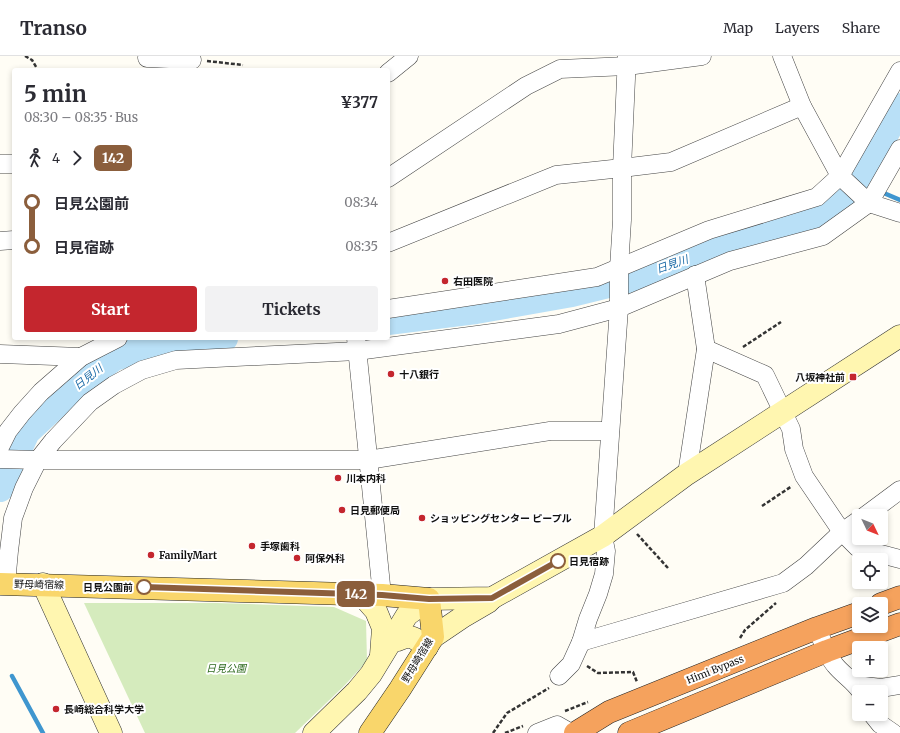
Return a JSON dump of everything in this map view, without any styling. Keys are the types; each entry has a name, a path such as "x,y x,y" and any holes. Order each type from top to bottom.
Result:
{"highway":[{"path":"888,601 900,597"},
{"name":"Himi Bypass","path":"575,733 609,712 817,628 852,616"},
{"path":"628,733 827,651 900,624"}],"main road":[{"name":"野母崎宿線","path":"3,584 371,595 429,599 430,642 370,733"}],"street":[{"path":"390,177 526,86 560,69 627,61 702,56"},
{"path":"782,56 802,106 840,176 870,201 900,213"},
{"path":"147,61 187,58"},
{"path":"390,71 404,58"},
{"path":"559,676 574,659 604,574 606,551 602,536 619,308 622,168 627,61"},
{"path":"390,309 598,277 709,230 817,197 840,176 900,71"},
{"path":"390,242 556,175 671,162 802,106"},
{"path":"3,584 13,518 24,488 38,460 53,440 90,402 114,385 142,370 176,360 559,324 619,308 730,261 823,236 870,201 900,149"},
{"path":"0,164 12,164"},
{"path":"0,241 12,240"},
{"path":"687,474 706,349 694,275"},
{"path":"394,636 398,640 406,636 430,642 453,623 488,602 492,598 602,536 687,474 900,336"},
{"path":"0,447 8,431 40,392 80,357 114,340"},
{"path":"357,344 368,460 371,595 382,628 381,657"},
{"path":"706,349 765,375 791,428 794,449 804,477 842,532 858,548 900,560"},
{"path":"0,354 80,357"},
{"path":"0,459 368,460 550,431 610,430"},
{"path":"874,509 900,490"},
{"path":"581,642 783,583 806,566 842,532 852,525"},
{"path":"43,584 112,733"},
{"path":"314,733 357,691 371,674 407,615 429,599 492,598"},
{"path":"817,628 834,665 856,685"},
{"path":"888,687 900,685"},
{"path":"878,721 893,733"},
{"path":"537,733 557,725 571,733"}],"path":[{"path":"25,56 32,60 37,68"},
{"path":"187,58 242,65"},
{"path":"727,358 781,322"},
{"path":"762,506 804,477"},
{"path":"624,520 668,568"},
{"path":"574,659 598,673 633,672 638,682"},
{"path":"493,733 507,713 549,688 559,676"}],"green space":[{"name":"日見公園","path":"84,603 217,603 334,607 366,621 367,661 345,685 295,733 145,733"}],"waterway":[{"name":"日見川","path":"390,321 476,310 572,293 625,280 822,212 852,188 859,180 900,107"},
{"path":"859,180 873,189"},
{"path":"879,191 900,200"},
{"name":"日見川","path":"0,488 26,432 79,383 114,357 171,342 198,340"},
{"path":"12,676 43,733"}],"bus line":[{"name":"142","path":"144,587 382,595 429,599 492,598 558,561"}],"place":[{"name":"右田医院","path":"445,281"},
{"name":"十八銀行","path":"391,374"},
{"name":"八坂神社前","path":"853,377"},
{"name":"川本内科","path":"338,478"},
{"name":"日見郵便局","path":"342,510"},
{"name":"ショッピングセンター ピープル","path":"422,518"},
{"name":"手塚歯科","path":"252,546"},
{"name":"FamilyMart","path":"151,555"},
{"name":"阿保外科","path":"297,558"},
{"name":"日見宿跡","path":"558,561"},
{"name":"日見公園前","path":"144,587"},
{"name":"長崎総合科学大学","path":"56,709"}]}
